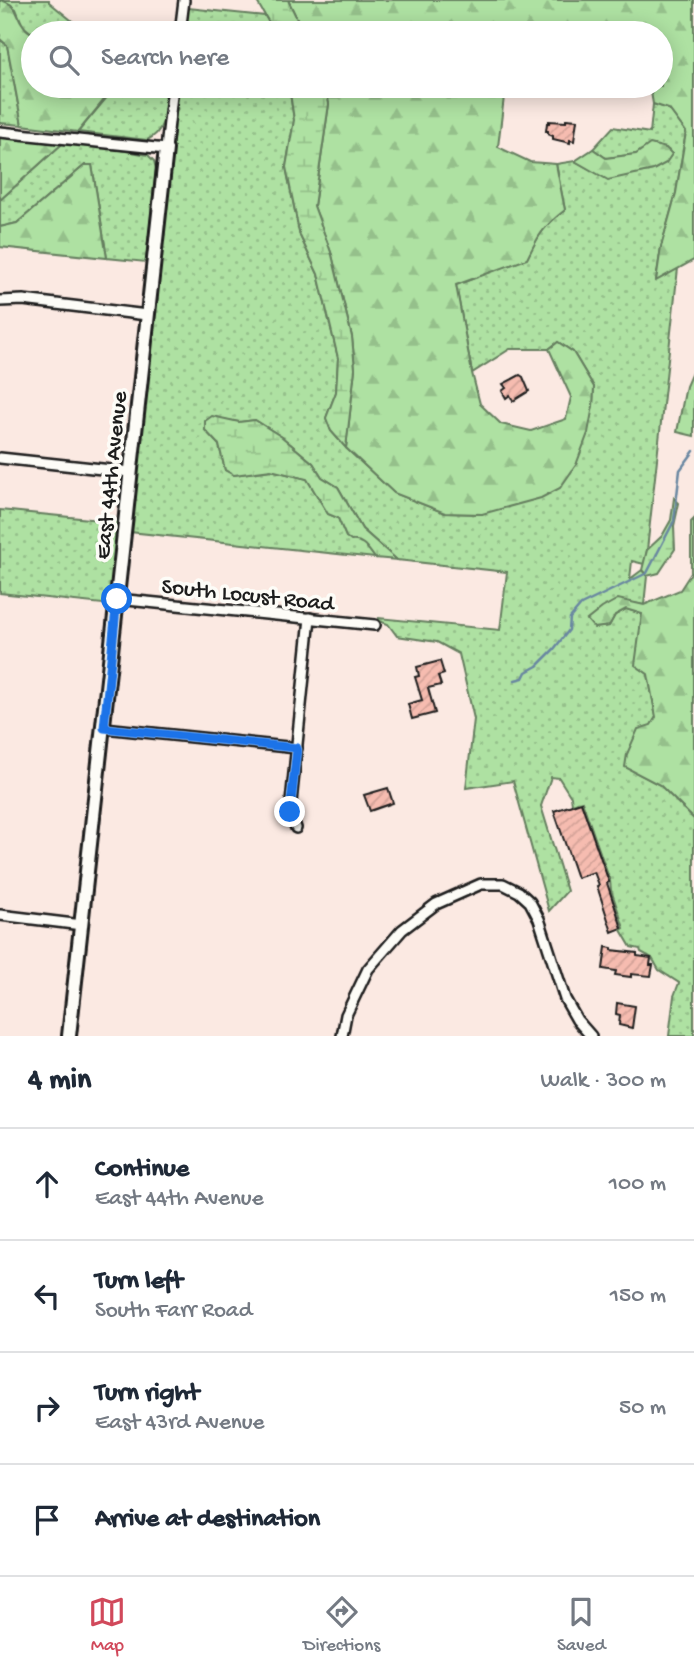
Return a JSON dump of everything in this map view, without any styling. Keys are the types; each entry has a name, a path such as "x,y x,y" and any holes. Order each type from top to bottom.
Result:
{"street":[{"path":"181,21 184,0"},
{"name":"East 44th Avenue","path":"69,1036 172,98"},
{"path":"0,132 166,149"},
{"path":"0,301 23,300 147,315"},
{"path":"0,458 130,472"},
{"name":"South Locust Road","path":"117,599 375,625"},
{"path":"296,828 290,812 310,618"},
{"path":"104,728 297,748"},
{"path":"342,1036 346,1015 368,969 402,930 436,904 481,884 503,884 519,892 530,902 539,919 565,999 577,1020 591,1036"},
{"path":"0,915 82,925"}],"green space":[{"path":"0,0 14,7 21,21 21,98 106,98 78,132 22,125 7,45 0,39"},
{"path":"3,0 49,0 72,21 21,21 16,9"},
{"path":"256,0 288,0 298,21 268,21"},
{"path":"288,0 694,0 694,260 656,281 661,247 676,193 686,132 669,109 653,104 652,98 673,98 673,21 298,21"},
{"path":"188,8 265,16 268,21 186,21"},
{"path":"0,40 7,45 22,125 0,123"},
{"path":"106,98 166,98 159,131 147,140 78,132"},
{"path":"178,98 291,98 294,120 286,167 300,236 318,274 338,358 336,392 326,418 331,431 394,493 445,513 482,514 593,406 594,387 573,352 558,342 549,349 510,349 472,373 456,285 527,258 542,231 565,210 556,164 575,161 608,179 653,170 665,163 672,154 636,154 606,158 593,149 613,127 650,133 653,104 669,109 686,132 676,193 661,247 656,280 678,268 647,550 644,564 632,561 630,579 642,570 647,576 644,605 618,600 588,620 595,628 609,626 615,615 626,609 642,614 636,665 648,674 656,717 626,767 660,785 694,819 694,1036 669,1036 674,996 679,983 659,970 652,958 640,949 631,947 621,930 624,928 610,881 582,801 572,804 571,797 559,778 551,777 541,806 567,891 549,911 513,781 466,788 474,719 459,654 437,642 397,636 388,624 379,621 379,618 500,630 507,572 397,560 362,529 338,487 322,477 313,463 282,437 255,420 239,422 212,417 205,430 219,445 225,470 234,475 271,470 307,479 328,514 338,518 346,537 364,543 375,558 130,532"},
{"path":"291,98 328,98 314,206 332,255 352,337 355,369 346,448 331,431 326,418 336,392 338,358 318,274 300,236 286,167 294,120"},
{"path":"328,98 504,98 498,147 530,162 556,164 565,210 542,232 527,259 456,285 480,404 501,424 531,431 566,419 571,397 549,349 558,342 573,352 594,387 588,433 576,465 560,488 541,498 482,514 445,513 394,493 346,448 355,369 352,337 332,255 314,206"},
{"path":"0,136 63,143 0,200"},
{"path":"63,143 148,155 154,161 156,169 146,262 107,258 92,165 85,165 17,223 0,227 0,200"},
{"path":"650,144 666,148 672,154 666,163 653,170 608,180 575,161 593,149 606,158 636,154"},
{"path":"85,165 92,165 107,258 0,247 0,227 17,223"},
{"path":"694,368 694,436 677,432 686,386"},
{"path":"212,416 239,422 255,420 282,437 313,463 322,477 338,487 362,529 397,560 375,558 362,543 346,537 338,518 328,514 307,479 271,470 234,475 225,470 219,445 205,430 205,421"},
{"path":"674,498 679,503 674,526 675,549 659,573 647,576 642,570 647,550 662,536 671,520"},
{"path":"0,510 119,522 112,605 0,593"},
{"path":"694,519 694,819 660,785 625,767 627,754 638,729 651,725 656,717 648,674 635,665 642,614 626,609 615,615 609,626 594,628 587,620 618,599 644,605 680,590 691,573 691,522"}],"building":[{"path":"566,119 577,120 574,141 570,140 570,143 553,139 546,131 549,121 566,122"},
{"path":"520,375 529,391 513,401 510,395 506,398 502,391 506,388 503,384"},
{"path":"440,661 444,674 438,676 441,685 428,688 435,713 412,719 408,704 422,700 415,677 419,676 417,667"},
{"path":"388,788 393,803 370,811 364,795"},
{"path":"581,802 622,928 612,932 594,872 577,878 554,811"},
{"path":"606,947 651,958 651,976 615,975 616,971 603,969"},
{"path":"617,1003 635,1006 632,1028 619,1025"}],"waterway":[{"path":"515,680 523,678 526,672 537,666 554,649 569,630 570,618 581,605 647,573 674,521 680,470 694,451"}],"route":[{"path":"117,599 104,728 297,748 290,812"}]}
